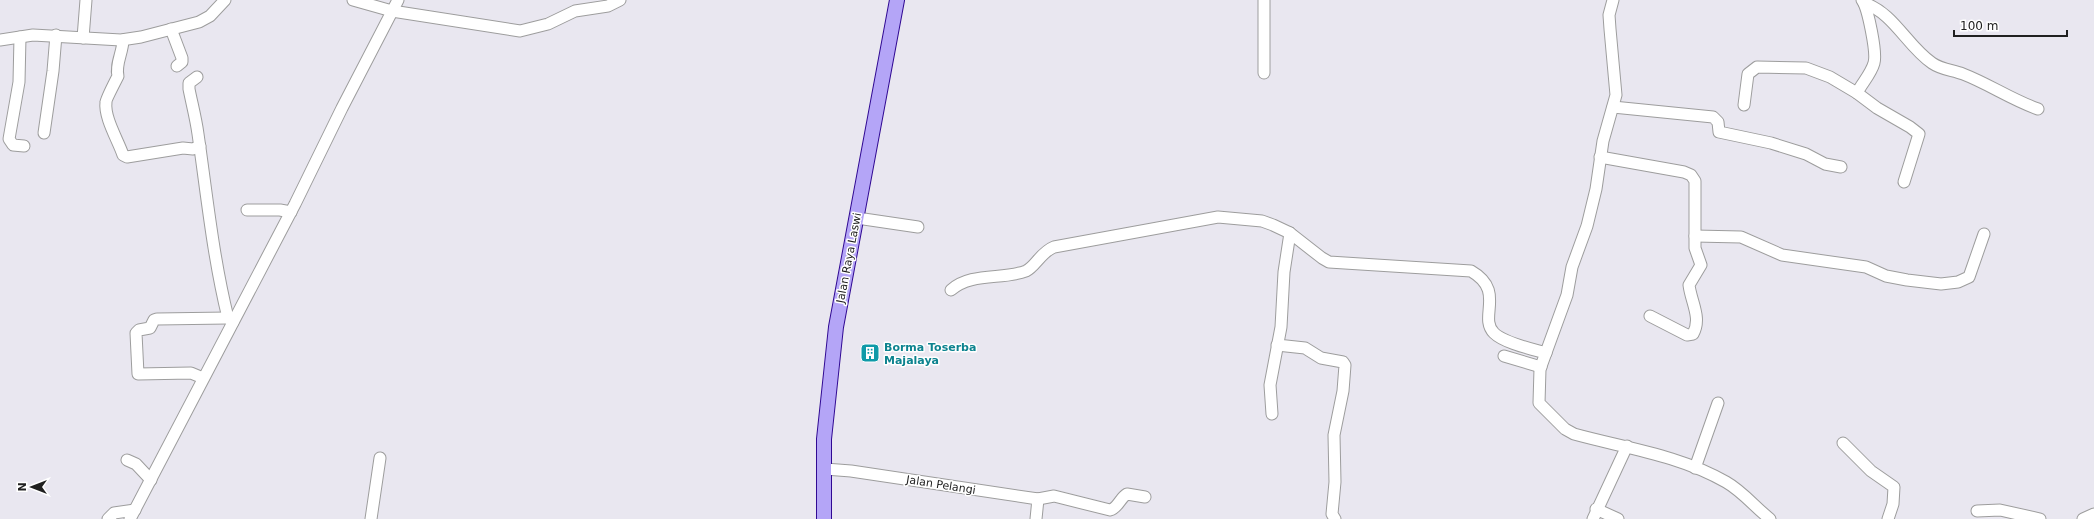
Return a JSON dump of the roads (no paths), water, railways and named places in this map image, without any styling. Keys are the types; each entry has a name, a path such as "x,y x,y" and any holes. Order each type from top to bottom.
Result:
{"main road":[{"name":"Jalan Raya Laswi","path":"824,519 824,439 836,327 897,0"}],"street":[{"path":"83,34 86,0"},
{"path":"0,40 20,37 83,34 123,40 141,37 204,19 216,11 225,0"},
{"path":"353,0 395,5 520,31 548,24 575,11 608,6 620,0"},
{"path":"1264,0 1264,73"},
{"path":"1613,0 1609,15 1616,79 1616,95 1600,157 1596,189 1587,226 1572,267 1567,295 1541,367 1539,402 1545,411 1565,429 1574,434 1627,446 1669,458 1728,482 1770,519"},
{"path":"1857,93 1875,60 1869,19 1863,2"},
{"path":"1863,2 1878,9 1890,20 1914,48 1939,68 1964,74 2013,100 2038,109"},
{"path":"108,519 114,513 132,515 151,480 230,320 291,212 395,5"},
{"path":"172,29 182,58 182,62 177,66"},
{"path":"44,133 53,72 56,35"},
{"path":"20,37 19,82 9,139 13,145 24,146"},
{"path":"123,40 117,70 118,76 106,102 109,124 117,136 123,156 127,157 183,148 193,149 200,146"},
{"path":"1744,105 1748,74 1757,67 1806,68 1830,77 1857,93 1876,108 1910,127 1919,134 1904,182"},
{"path":"197,77 190,82 188,86 200,146 212,244 230,320"},
{"path":"1613,107 1713,117 1718,122 1719,132 1771,143 1806,154 1825,164 1841,167"},
{"path":"1600,157 1660,167 1691,175 1696,184 1695,252 1701,266 1689,285 1696,312 1693,334 1688,335 1650,316"},
{"path":"247,210 280,210 291,212"},
{"path":"951,290 956,286 967,282 1025,271 1043,252 1054,246 1218,217 1262,221 1290,233 1329,262 1471,271 1480,276 1488,286 1490,295 1490,318 1493,332 1500,338 1546,353"},
{"path":"857,218 918,227"},
{"path":"1272,414 1270,390 1282,318 1285,262 1290,233"},
{"path":"1695,236 1742,237 1782,254 1866,267 1891,277 1941,284 1958,282 1969,277 1984,234"},
{"path":"202,378 191,373 138,374 136,333 138,330 150,328 154,320 157,319 230,320"},
{"path":"1277,345 1305,348 1321,358 1343,362 1345,365 1343,391 1334,435 1335,482 1332,514 1335,519"},
{"path":"1504,356 1541,367"},
{"path":"1695,468 1718,403"},
{"path":"1843,443 1871,471 1894,487 1893,504 1888,519"},
{"path":"1618,519 1595,514 1627,446"},
{"path":"371,519 380,458"},
{"path":"127,460 136,464 151,480"},
{"name":"Jalan Pelangi","path":"825,469 850,471 1038,499 1054,496 1110,510 1115,508 1121,499 1127,494 1145,497"},
{"path":"1036,519 1038,499"},
{"path":"1977,511 2000,510 2040,519"},
{"path":"2083,519 2094,514"}],"place":[{"name":"Borma Toserba Majalaya","path":"870,353"}]}
